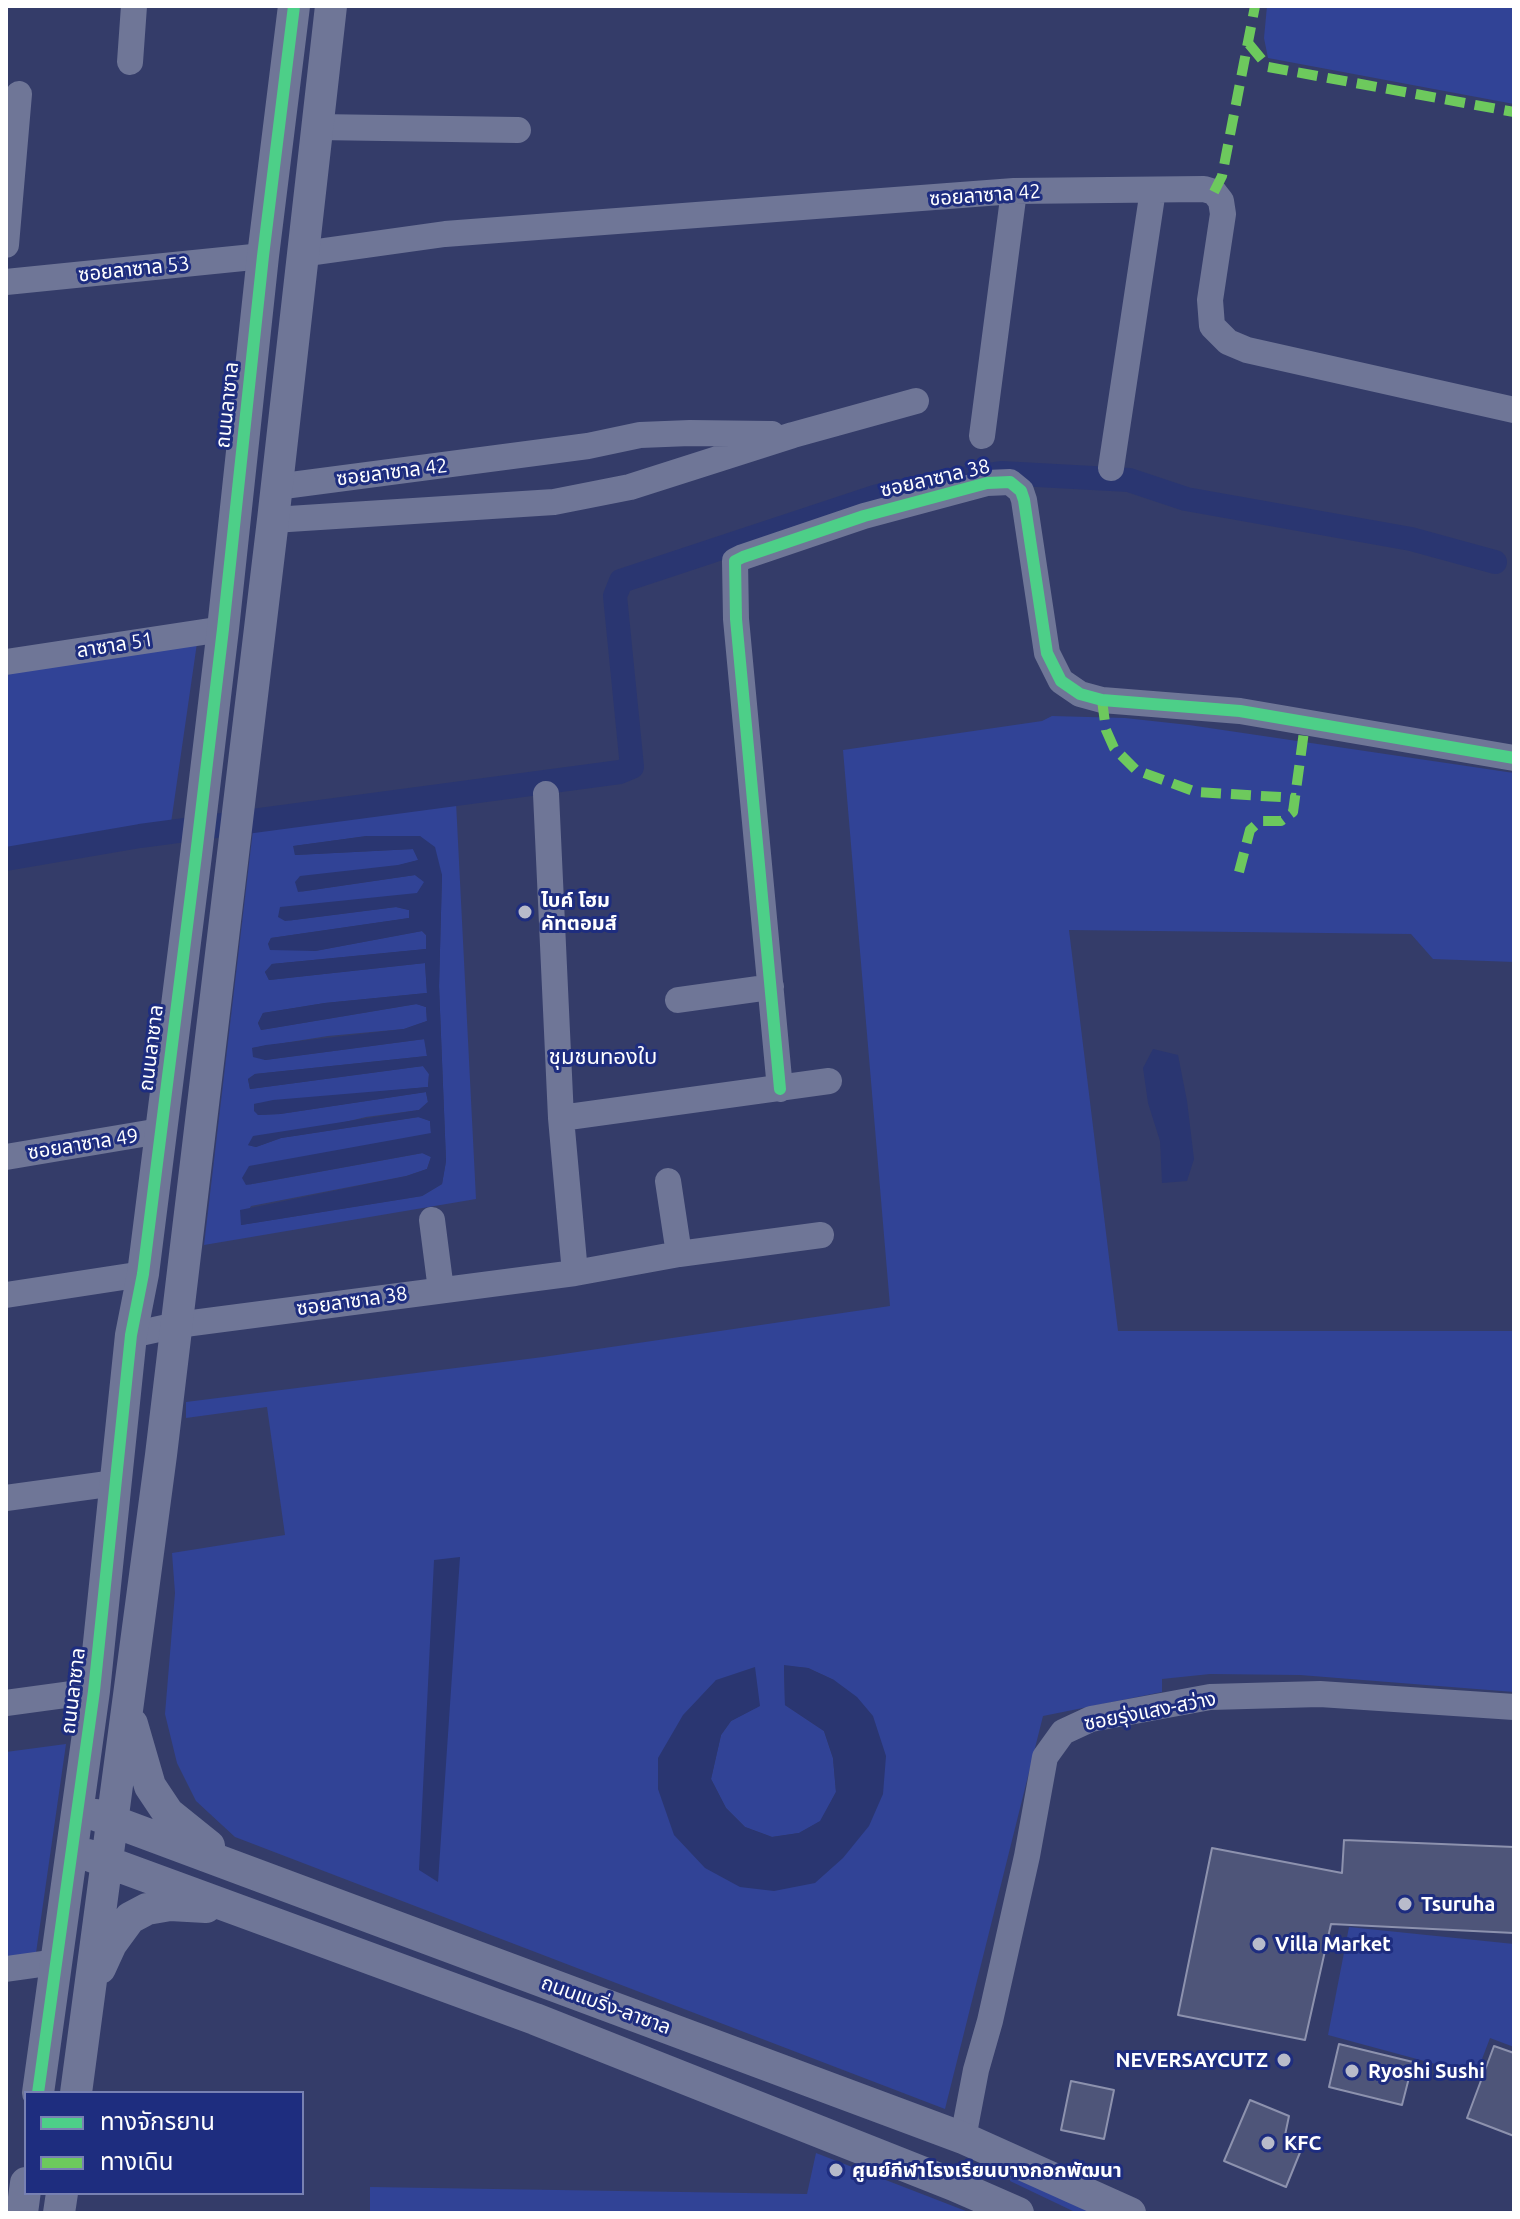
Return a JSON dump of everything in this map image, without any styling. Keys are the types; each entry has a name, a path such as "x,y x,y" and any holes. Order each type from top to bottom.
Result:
{"street":[{"path":"130,62 134,6"},
{"name":"ถนนลาซาล","path":"38,2091 94,1691 131,1335 143,1274 223,629 263,256 294,6"},
{"path":"76,2091 177,1325 331,6"},
{"path":"6,245 19,94"},
{"path":"317,127 518,130"},
{"name":"ซอยลาซาล 42","path":"302,254 445,234 1014,191 1204,189 1214,192 1221,201 1223,214 1210,300 1212,326 1228,342 1247,350 1514,410"},
{"path":"1111,468 1153,190"},
{"path":"982,436 1014,191"},
{"name":"ซอยลาซาล 53","path":"6,282 263,256"},
{"path":"273,520 554,502 630,487 793,435 916,401"},
{"name":"ซอยลาซาล 42","path":"276,487 588,446 640,435 793,435"},
{"path":"464,463 470,507"},
{"name":"ซอยลาซาล 38","path":"780,1089 736,619 735,561 864,516 987,483 1010,482 1021,491 1047,653 1061,681 1080,694 1102,700 1240,711 1514,758"},
{"name":"ลาซาล 51","path":"6,662 223,629"},
{"path":"546,794 561,1118 575,1273"},
{"path":"678,1000 771,987"},
{"path":"561,1118 829,1081"},
{"name":"ซอยลาซาล 49","path":"6,1157 160,1131"},
{"path":"668,1181 679,1254"},
{"path":"432,1220 441,1290"},
{"name":"ซอยลาซาล 38","path":"131,1335 177,1325 575,1273 679,1254 821,1235"},
{"path":"6,1295 143,1274"},
{"path":"6,1498 161,1455"},
{"path":"133,1673 132,1722 150,1786 168,1813 192,1834 218,1853 261,1876"},
{"path":"6,1703 94,1691"},
{"name":"ซอยรุ่งแสง-สว่าง","path":"963,2138 1027,1856 1045,1757 1063,1732 1091,1719 1210,1697 1320,1694 1514,1707"},
{"name":"ถนนแบริ่ง-ลาซาล","path":"78,1809 963,2138 1130,2213"},
{"name":"ถนนแบริ่ง-ลาซาล","path":"72,1849 535,2019 1018,2213"},
{"path":"87,2014 96,1976 111,1944 130,1918 147,1909 170,1905 228,1909 264,1919"},
{"path":"6,1969 56,1962"},
{"path":"980,2196 998,2154"}],"shaded area":[{"path":"1267,6 1514,6 1514,104 1268,58 1264,38"},
{"path":"197,643 171,823 6,851 6,672"},
{"path":"1052,716 1125,718 1189,725 1514,773 1514,962 1433,959 1411,934 1069,930 1118,1331 1514,1331 1514,1692 1300,1675 1210,1674 1162,1679 1162,1692 1043,1716 945,2109 235,1837 196,1801 177,1763 165,1714 175,1593 172,1553 285,1535 267,1407 186,1418 186,1402 543,1357 890,1306 843,750 1042,721","holes":["784,1666 808,1668 834,1680 843,1858 674,1835 716,1680 759,1706 731,1721 721,1735 711,1779 726,1808 745,1827 772,1837 799,1833 821,1821 836,1792 833,1758 824,1731 785,1705"]},
{"path":"456,802 476,1199 204,1245 253,830","holes":["367,836 420,836 442,875 439,986 446,1161 442,1184 422,1196 241,1225 251,1206 406,1176 427,1169 431,1157 423,1153 247,1185 431,1134 430,1121 419,1117 281,1138 256,1147 248,1145 366,1117 419,1110 428,1102 426,1092 258,1115 254,1104 428,1087 429,1074 423,1066 250,1089 248,1079 255,1074 427,1056 425,1039 265,1060 252,1048 328,1036 404,1029 427,1021 426,1007 417,1004 261,1030 258,1023 263,1013 325,1003 427,993 425,963 269,980 265,972 272,964 427,949 426,935 422,931 315,951 268,944 271,938 410,918 409,910 396,907 286,921 417,894 425,882 415,875 299,892 419,860 413,849 295,855 294,846"]},
{"path":"367,836 420,836 435,847 442,875 439,986 446,1161 442,1184 422,1196 241,1225 240,1210 407,1176 427,1169 431,1157 422,1153 246,1185 242,1178 249,1166 431,1133 430,1121 418,1117 281,1138 256,1147 248,1145 253,1136 419,1110 428,1102 426,1092 280,1114 258,1115 254,1111 254,1104 273,1100 428,1087 429,1074 423,1066 250,1089 248,1079 255,1074 427,1056 424,1039 265,1060 253,1057 252,1048 266,1045 404,1029 427,1021 426,1007 416,1004 261,1030 258,1023 263,1013 325,1003 427,993 425,963 269,980 265,972 272,964 426,949 426,935 422,931 315,951 270,950 268,944 271,938 409,918 409,910 396,907 285,921 278,917 280,907 417,893 424,882 415,875 298,892 295,882 300,876 418,860 413,849 295,855 293,846"},
{"path":"1153,1049 1178,1055 1194,1159 1187,1181 1162,1183 1160,1141 1148,1103 1143,1068"},
{"path":"460,1557 438,1882 419,1870 434,1560"},
{"path":"784,1665 808,1668 834,1680 857,1697 873,1716 886,1756 883,1794 869,1826 843,1858 815,1883 774,1891 740,1887 705,1868 674,1835 658,1789 658,1758 683,1715 716,1680 755,1667 760,1706 731,1721 721,1735 711,1779 726,1808 745,1827 772,1837 799,1833 820,1821 836,1792 833,1758 824,1731 785,1705"},
{"path":"66,1744 36,1953 6,1957 6,1752"},
{"path":"1349,1927 1514,1944 1514,2047 1490,2038 1476,2075 1328,2035"},
{"name":"ศูนย์กีฬาโรงเรียนบางกอกพัฒนา","path":"816,2153 971,2213 370,2213 370,2187 807,2194"},
{"path":"1011,2175 1098,2213 1077,2213 1010,2181"}],"building":[{"path":"1344,1840 1514,1847 1514,1933 1331,1924 1305,2040 1178,2015 1212,1848 1342,1873"},
{"path":"1339,2044 1413,2062 1402,2105 1329,2087"},
{"path":"1494,2046 1514,2053 1514,2136 1467,2118"},
{"path":"1071,2081 1114,2090 1104,2139 1061,2130"},
{"name":"KFC","path":"1250,2100 1289,2116 1284,2140 1303,2145 1286,2187 1224,2161"}],"waterway":[{"path":"6,859 140,836 620,772 632,767 615,596 621,581 878,496 947,481 1001,473 1129,480 1186,499 1411,539 1495,562"}],"marked path":[{"path":"1214,192 1222,176 1255,6"},
{"path":"1249,44 1268,67 1514,112"},
{"path":"1102,700 1106,730 1114,748 1136,770 1196,792 1296,798"},
{"path":"1239,872 1250,830 1260,821 1281,821 1293,812 1305,724"}],"cycle path":[{"path":"38,2091 94,1691 131,1335 143,1274 196,855 294,6"},
{"path":"780,1089 736,619 735,561 743,557 864,516 987,483 1010,482 1021,491 1024,500 1047,653 1061,681 1080,694 1102,700 1240,711 1514,758"}],"place":[{"name":"ไบค์ โฮม คัทตอมส์","path":"525,912"},
{"name":"Tsuruha","path":"1405,1904"},
{"name":"Villa Market","path":"1259,1944"},
{"name":"NEVERSAYCUTZ","path":"1284,2060"},
{"name":"Ryoshi Sushi","path":"1352,2071"},
{"name":"KFC","path":"1268,2143"},
{"name":"ศูนย์กีฬาโรงเรียนบางกอกพัฒนา","path":"836,2170"}],"district":[{"name":"ชุมชนทองใบ","path":"603,1057"}]}
